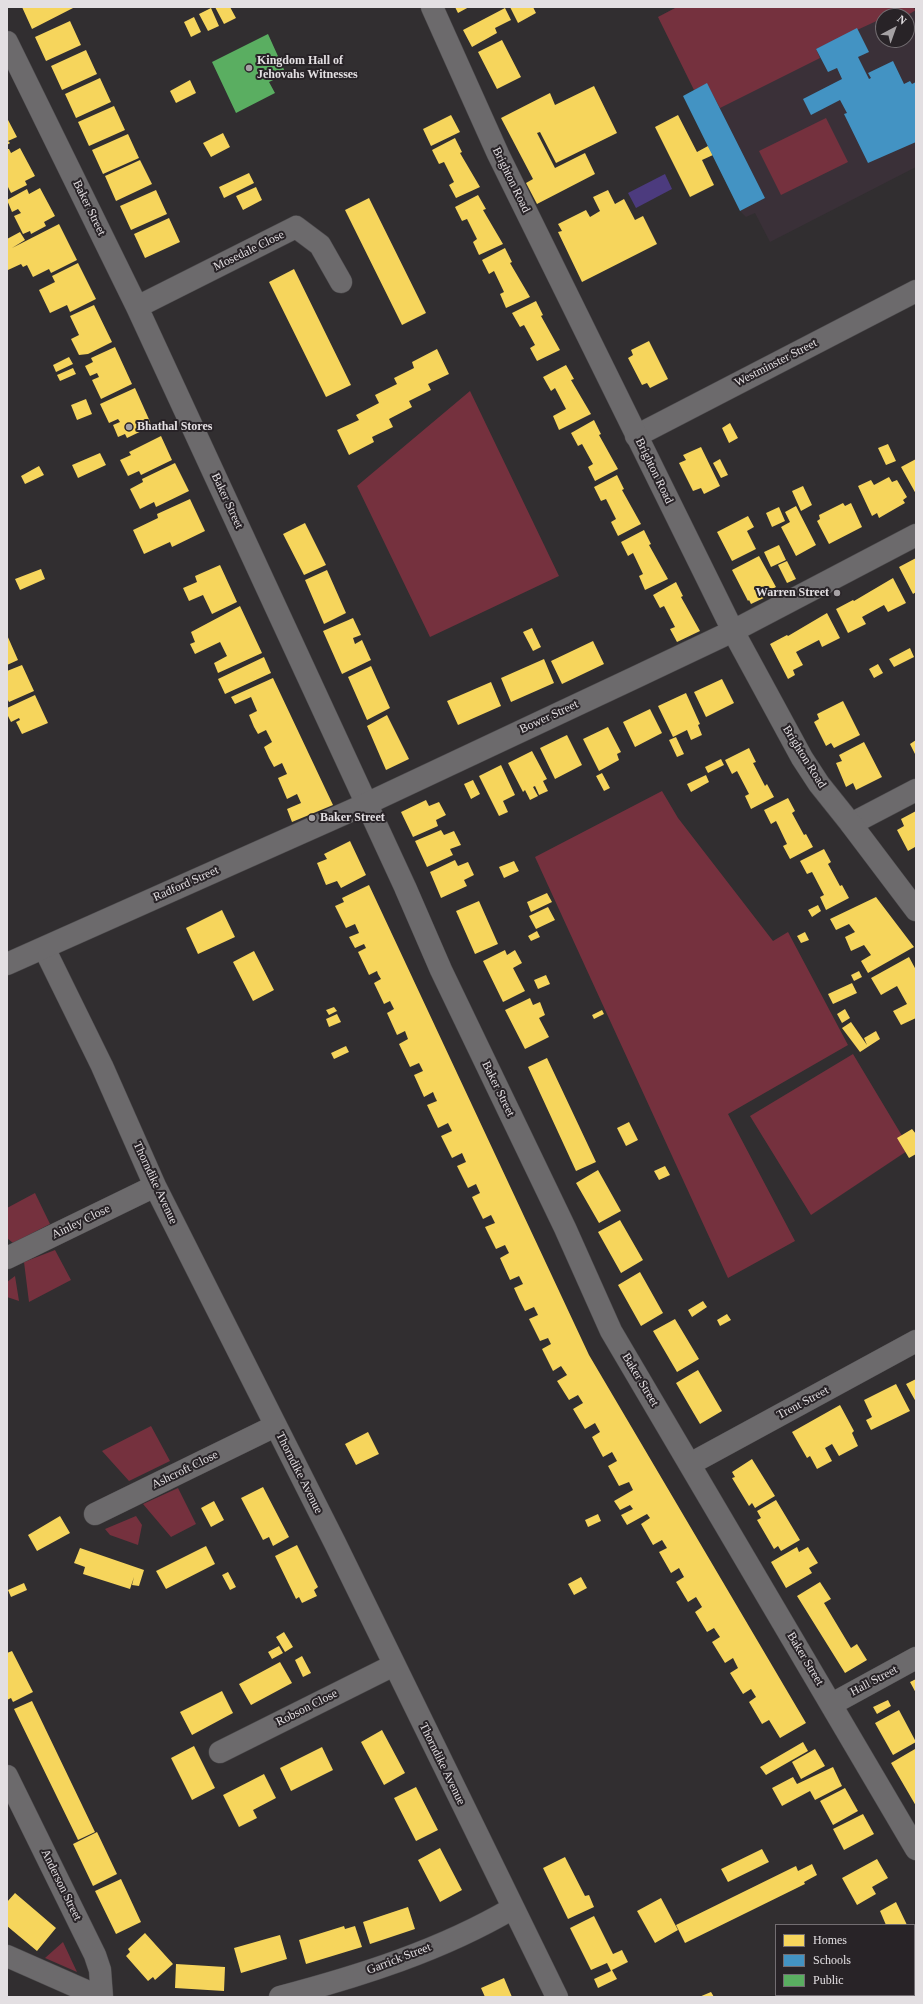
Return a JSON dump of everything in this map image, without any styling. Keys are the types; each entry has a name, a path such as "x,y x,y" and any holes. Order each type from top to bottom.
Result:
{"street":[{"name":"Brighton Road","path":"432,7 498,154 733,631 802,758 819,784 916,910"},
{"name":"Baker Street","path":"7,42 137,306 276,604 405,887 441,970 565,1228 611,1331 916,1849"},
{"name":"Mosedale Close","path":"137,306 296,227 320,245 341,282"},
{"name":"Westminster Street","path":"636,436 916,291"},
{"path":"733,631 916,535"},
{"name":"Bower Street","path":"366,804 733,631"},
{"path":"851,824 916,790"},
{"name":"Radford Street","path":"7,964 366,804"},
{"name":"Thorndike Avenue","path":"44,948 102,1066 155,1186 394,1665 557,1997"},
{"name":"Ainley Close","path":"7,1258 155,1186"},
{"name":"Trent Street","path":"690,1464 916,1342"},
{"name":"Ashcroft Close","path":"95,1514 275,1426"},
{"name":"Hall Street","path":"832,1704 916,1658"},
{"name":"Robson Close","path":"220,1752 394,1665"},
{"name":"Anderson Street","path":"7,1776 95,1955 100,1970 101,1997"},
{"name":"Garrick Street","path":"280,1997 394,1963 468,1931 513,1908"},
{"path":"7,1956 101,1997"}],"shaded area":[{"path":"677,7 912,7 914,8 875,8 875,48 915,48 916,9 916,167 770,242 755,213 746,217 740,211 765,198 658,17"},
{"path":"677,7 913,8 875,8 875,22 816,49 820,58 720,108 707,84 694,90 658,17"},
{"path":"826,118 848,162 781,195 759,151"},
{"path":"665,174 672,189 636,208 628,193"},
{"path":"470,391 559,576 430,637 357,486"},
{"path":"662,791 678,818 773,941 788,932 848,1045 728,1114 795,1241 728,1278 535,857"},
{"path":"853,1054 910,1149 811,1215 750,1116"},
{"path":"35,1193 50,1224 13,1243 7,1238 7,1208"},
{"path":"55,1250 71,1280 29,1302 24,1262"},
{"path":"15,1276 19,1301 7,1297 7,1282"},
{"path":"151,1426 170,1461 129,1481 102,1451"},
{"path":"178,1488 196,1524 171,1537 143,1504"},
{"path":"136,1516 142,1525 138,1545 110,1535 105,1529"},
{"path":"63,1942 77,1972 45,1958"}],"building: Homes":[{"path":"22,7 75,7 32,29"},
{"path":"215,7 230,7 236,18 224,24"},
{"path":"455,7 469,7 458,13"},
{"path":"510,7 533,7 536,13 518,23"},
{"path":"211,8 219,26 208,31 199,14"},
{"path":"505,8 511,20 495,28 497,33 472,47 463,30"},
{"path":"194,17 201,32 191,37 184,22"},
{"path":"70,21 81,45 46,61 35,37"},
{"path":"502,40 521,77 497,89 478,52"},
{"path":"86,50 97,74 62,90 51,66"},
{"path":"100,78 111,102 76,118 65,94"},
{"path":"190,80 196,93 176,103 170,91"},
{"path":"594,86 617,133 556,163 540,132 537,133 555,168 585,153 595,174 537,204 526,183 533,179 501,118 550,93 555,105"},
{"path":"114,106 125,130 89,146 78,122"},
{"path":"451,115 460,132 431,146 423,129"},
{"path":"678,115 697,152 708,146 713,155 702,160 714,185 690,197 655,127"},
{"path":"7,118 17,137 8,141 10,143 7,145"},
{"path":"223,133 230,147 211,157 203,143"},
{"path":"128,134 139,158 103,174 92,150"},
{"path":"455,138 462,152 460,153 480,187 456,198 449,185 454,182 444,162 439,164 432,150"},
{"path":"20,148 35,176 25,181 27,185 11,193 7,185 7,149 9,149 11,153"},
{"path":"140,160 152,184 116,201 105,176"},
{"path":"249,173 254,183 224,198 219,187"},
{"path":"256,187 262,200 243,210 236,196"},
{"path":"40,188 55,216 44,222 46,226 31,234 30,231 23,234 14,216 21,213 18,209 12,212 7,200 27,189 29,194"},
{"path":"156,190 167,214 131,230 120,206"},
{"path":"608,190 615,204 624,199 635,220 643,216 657,244 582,282 558,232 562,231 558,224 586,210 590,217 600,211 593,197"},
{"path":"478,195 486,209 483,210 503,244 479,255 473,242 477,239 467,219 462,221 455,207"},
{"path":"369,198 426,313 402,325 345,210"},
{"path":"169,218 180,242 145,258 134,234"},
{"path":"59,224 77,260 51,273 49,269 33,277 27,265 23,267 21,264 8,270 7,239 20,232 25,240 12,248"},
{"path":"505,248 512,262 510,263 530,297 506,308 500,294 504,292 494,271 489,274 482,260"},
{"path":"78,263 96,299 70,312 67,305 50,313 39,290 55,282 52,276"},
{"path":"294,269 351,385 326,397 269,282"},
{"path":"536,301 543,315 541,316 560,350 537,361 530,348 535,345 524,325 520,327 512,313"},
{"path":"94,305 112,342 88,354 79,355 71,339 79,335 70,316"},
{"path":"649,341 668,379 650,388 647,383 642,385 628,358 633,355 631,350"},
{"path":"115,347 132,384 101,399 92,380 99,377 97,373 90,376 85,366 93,362 91,358"},
{"path":"437,349 449,374 428,384 431,390 409,401 412,407 389,419 393,427 372,437 374,442 349,455 337,430 359,420 356,415 379,403 375,395 397,384 394,378 414,368 412,362"},
{"path":"69,357 73,364 56,372 53,365"},
{"path":"566,365 574,379 571,380 591,414 559,430 553,416 566,409 555,388 551,391 543,377"},
{"path":"73,368 76,374 60,381 57,375"},
{"path":"135,388 152,426 127,438 125,434 118,437 113,425 120,422 118,419 109,423 100,404"},
{"path":"86,399 92,414 77,420 71,405"},
{"path":"594,420 601,434 599,435 618,469 595,481 588,467 593,464 582,444 578,446 571,433"},
{"path":"730,423 738,438 729,443 722,428"},
{"path":"161,436 172,460 141,475 139,471 128,476 120,460 131,455 129,452"},
{"path":"888,444 896,461 886,465 878,448"},
{"path":"701,447 720,486 704,494 701,488 693,491 679,463 686,460 683,455"},
{"path":"100,453 106,465 78,478 72,465"},
{"path":"720,459 728,475 721,478 713,463"},
{"path":"916,459 916,494 901,467"},
{"path":"175,463 189,491 156,507 154,502 140,509 130,489 143,482 142,479"},
{"path":"39,466 44,475 25,484 21,476"},
{"path":"617,475 624,489 622,490 641,524 618,536 611,522 616,519 606,499 601,501 594,487"},
{"path":"889,477 892,482 897,480 907,497 903,500 905,503 879,518 877,513 872,516 858,486 871,480 874,485"},
{"path":"803,486 812,505 801,511 792,491"},
{"path":"190,499 205,531 172,547 170,542 144,554 133,530 158,518 157,514"},
{"path":"843,503 845,506 851,503 862,527 829,544 817,521 820,519 819,515"},
{"path":"796,506 816,545 796,556 781,527 790,522 785,512"},
{"path":"779,507 785,521 772,527 766,513"},
{"path":"748,516 754,527 747,531 756,549 732,561 717,532"},
{"path":"305,523 326,565 304,575 283,534"},
{"path":"644,530 651,544 649,545 668,579 645,590 639,576 643,574 633,553 628,556 621,542"},
{"path":"779,545 786,560 771,567 764,552"},
{"path":"759,556 776,587 766,592 768,596 751,604 732,570"},
{"path":"916,558 916,592 913,594 899,567"},
{"path":"787,561 796,579 787,583 778,565"},
{"path":"220,565 237,602 212,614 203,595 189,601 183,588 197,582 195,576"},
{"path":"41,569 45,579 20,590 15,579"},
{"path":"327,570 346,613 324,624 305,580"},
{"path":"893,578 906,603 888,612 884,605 862,617 866,624 848,633 836,609 853,600 854,601"},
{"path":"676,582 683,596 681,597 700,631 677,642 670,629 675,627 664,606 660,608 653,595"},
{"path":"240,606 262,653 218,673 214,663 227,656 220,642 195,654 190,644 195,642 191,632"},
{"path":"827,613 840,638 822,647 819,640 796,652 803,665 793,670 795,675 788,679 770,644 787,635 788,636"},
{"path":"353,618 361,635 353,638 355,644 362,640 371,660 342,674 323,631"},
{"path":"532,628 541,647 533,651 523,632"},
{"path":"7,635 18,660 7,665"},
{"path":"593,641 604,664 562,684 551,661"},
{"path":"910,648 914,657 894,667 889,659"},
{"path":"264,657 271,673 225,694 218,679"},
{"path":"544,659 554,683 511,702 501,678"},
{"path":"878,664 883,673 874,678 869,669"},
{"path":"22,665 34,691 9,702 7,698 7,671"},
{"path":"371,666 390,708 367,720 348,677"},
{"path":"273,678 333,805 292,822 287,809 301,803 297,794 287,799 278,778 287,774 282,763 274,767 269,758 264,747 272,742 266,730 258,734 254,727 249,715 257,711 251,697 235,704 231,697"},
{"path":"722,679 734,703 706,717 694,692"},
{"path":"491,682 501,706 458,725 447,701"},
{"path":"686,693 700,724 698,725 702,735 691,740 687,730 673,737 658,706"},
{"path":"35,695 48,723 22,734 16,722 20,720 19,718 11,722 7,714 7,708"},
{"path":"843,701 860,735 834,748 831,743 826,746 814,722 819,719 817,714"},
{"path":"650,709 662,733 635,747 623,722"},
{"path":"387,715 409,759 386,770 367,726"},
{"path":"608,727 621,752 617,754 619,760 599,771 583,739"},
{"path":"567,735 582,765 555,779 540,748"},
{"path":"676,737 684,754 677,757 669,740"},
{"path":"916,740 916,756 910,744"},
{"path":"864,742 882,777 856,790 853,783 846,787 836,763 842,761 839,755"},
{"path":"749,748 756,762 753,763 765,786 767,784 774,797 751,809 745,796 749,794 737,771 732,774 725,760"},
{"path":"532,751 547,779 543,781 548,791 539,795 535,786 533,787 538,796 530,800 525,790 523,792 508,763"},
{"path":"721,759 724,765 708,773 705,767"},
{"path":"501,765 515,795 503,801 508,812 499,816 479,776"},
{"path":"602,773 610,788 604,791 596,776"},
{"path":"706,775 709,782 691,792 687,784"},
{"path":"473,780 480,794 471,799 464,784"},
{"path":"788,798 795,811 792,813 804,835 806,834 813,847 790,859 783,846 787,844 776,821 771,824 764,810"},
{"path":"426,800 429,806 439,802 446,815 436,820 438,826 413,837 401,812"},
{"path":"916,811 916,849 915,847 908,851 897,830 904,826 901,819"},
{"path":"441,830 444,835 454,831 461,845 450,849 453,855 427,867 415,841"},
{"path":"350,841 366,875 341,888 337,881 326,885 317,863 327,859 324,854"},
{"path":"824,849 831,862 828,864 840,886 842,885 849,898 826,910 820,897 824,895 812,872 807,874 800,861"},
{"path":"455,860 458,866 468,862 474,875 464,880 467,886 441,898 430,872"},
{"path":"514,861 519,871 504,878 499,867"},
{"path":"369,885 589,1355 806,1723 780,1738 769,1720 762,1724 749,1702 756,1697 751,1689 743,1694 730,1673 738,1668 733,1658 725,1663 712,1642 720,1637 714,1628 707,1632 695,1612 702,1607 696,1597 688,1602 676,1582 684,1577 679,1568 671,1573 659,1552 667,1548 662,1540 653,1545 641,1524 650,1518 647,1514 627,1525 621,1515 633,1509 630,1505 620,1510 614,1501 633,1490 629,1482 619,1486 608,1466 617,1461 612,1452 603,1457 592,1437 600,1432 595,1423 585,1429 573,1409 583,1403 578,1395 569,1400 557,1381 567,1375 561,1366 553,1371 542,1349 551,1344 548,1338 540,1341 529,1319 538,1315 534,1307 525,1311 519,1299 514,1288 523,1284 519,1276 510,1280 500,1258 509,1253 505,1245 496,1249 485,1227 495,1223 491,1215 483,1219 472,1197 480,1193 476,1184 468,1188 457,1166 466,1162 462,1153 452,1158 441,1136 452,1131 448,1123 438,1128 427,1105 437,1101 433,1092 424,1097 414,1075 423,1071 419,1063 410,1067 399,1044 408,1039 405,1031 397,1035 387,1013 394,1009 390,1001 384,1004 374,983 381,979 377,971 369,975 358,952 366,948 364,944 355,948 349,937 359,933 355,924 346,928 335,906 344,902 342,898"},
{"path":"547,893 552,902 531,912 527,902"},
{"path":"876,897 914,947 868,973 861,961 871,955 864,945 851,951 845,937 855,932 849,924 836,930 830,919"},
{"path":"479,901 498,944 475,954 456,911"},
{"path":"818,905 821,911 812,917 808,910"},
{"path":"548,907 555,920 536,929 529,916"},
{"path":"222,910 235,937 198,954 186,928"},
{"path":"537,931 540,937 531,941 528,936"},
{"path":"805,932 809,940 801,943 797,936"},
{"path":"505,950 507,955 515,950 522,963 513,968 525,991 503,1002 483,961"},
{"path":"254,951 274,990 253,1001 233,962"},
{"path":"909,957 916,970 916,1018 901,1025 893,1011 907,1004 897,986 881,995 871,978"},
{"path":"859,971 862,977 854,981 851,975"},
{"path":"546,975 550,984 538,989 534,980"},
{"path":"852,983 857,993 833,1004 828,994"},
{"path":"530,998 533,1005 540,1002 545,1015 539,1018 549,1037 525,1049 505,1010"},
{"path":"334,1007 337,1011 329,1015 326,1010"},
{"path":"845,1009 850,1018 842,1023 837,1014"},
{"path":"602,1010 604,1014 594,1019 592,1015"},
{"path":"337,1014 341,1022 329,1027 326,1019"},
{"path":"851,1022 867,1045 864,1038 876,1031 880,1039 860,1052 842,1028"},
{"path":"346,1046 349,1052 334,1059 331,1053"},
{"path":"547,1058 596,1162 576,1171 528,1067"},
{"path":"629,1122 638,1140 626,1146 617,1128"},
{"path":"912,1129 916,1134 916,1154 909,1158 897,1138"},
{"path":"665,1166 670,1175 659,1180 654,1171"},
{"path":"598,1170 621,1211 599,1223 576,1183"},
{"path":"620,1220 643,1260 621,1273 598,1232"},
{"path":"640,1272 663,1313 641,1326 618,1285"},
{"path":"703,1301 707,1307 692,1317 688,1310"},
{"path":"727,1314 731,1320 720,1326 717,1320"},
{"path":"675,1319 699,1359 677,1372 653,1331"},
{"path":"698,1370 722,1411 700,1424 676,1383"},
{"path":"916,1379 916,1402 906,1384"},
{"path":"896,1384 910,1411 871,1430 866,1420 872,1417 864,1400"},
{"path":"840,1405 854,1431 852,1433 858,1446 839,1456 832,1444 825,1448 832,1461 817,1469 810,1456 807,1458 792,1432"},
{"path":"368,1432 379,1454 356,1465 345,1444"},
{"path":"752,1459 775,1496 755,1508 752,1503 749,1506 732,1478 735,1477 732,1472"},
{"path":"263,1487 289,1537 273,1546 269,1537 263,1540 241,1498"},
{"path":"776,1500 800,1540 781,1551 778,1546 774,1549 757,1520 761,1518 757,1511"},
{"path":"214,1501 224,1520 211,1527 201,1508"},
{"path":"598,1514 601,1521 588,1527 585,1520"},
{"path":"60,1516 70,1533 37,1551 28,1535"},
{"path":"297,1545 318,1587 314,1590 317,1596 302,1603 299,1597 296,1599 275,1556"},
{"path":"206,1546 215,1564 166,1589 156,1571"},
{"path":"797,1547 799,1552 808,1547 818,1563 809,1568 812,1573 786,1588 771,1562"},
{"path":"80,1548 144,1570 139,1586 132,1585 134,1577 130,1589 83,1574 85,1567 74,1563"},
{"path":"228,1572 236,1587 230,1590 222,1575"},
{"path":"581,1577 587,1588 574,1595 568,1584"},
{"path":"820,1582 831,1599 824,1603 851,1648 857,1644 867,1660 845,1673 797,1596"},
{"path":"24,1583 27,1590 11,1597 8,1590"},
{"path":"284,1632 293,1647 285,1652 276,1637"},
{"path":"279,1646 283,1653 272,1659 268,1652"},
{"path":"12,1651 33,1692 13,1702 11,1698 7,1700 7,1653"},
{"path":"302,1656 311,1673 303,1677 295,1660"},
{"path":"280,1662 292,1683 251,1705 239,1684"},
{"path":"916,1679 916,1693 910,1682"},
{"path":"222,1691 233,1713 192,1735 180,1712"},
{"path":"888,1700 891,1706 877,1714 873,1707"},
{"path":"32,1701 95,1832 78,1840 14,1709"},
{"path":"899,1710 916,1742 893,1755 875,1723"},
{"path":"382,1730 405,1773 384,1785 361,1742"},
{"path":"803,1742 808,1751 766,1775 760,1767"},
{"path":"194,1746 215,1788 192,1800 171,1758"},
{"path":"322,1747 333,1770 291,1791 280,1768"},
{"path":"815,1749 825,1766 801,1779 792,1762"},
{"path":"915,1749 916,1751 916,1806 891,1763"},
{"path":"833,1767 842,1786 815,1800 810,1791 782,1806 772,1788 793,1777 797,1784"},
{"path":"264,1774 276,1798 253,1810 257,1818 239,1827 223,1795"},
{"path":"416,1787 438,1830 416,1841 394,1798"},
{"path":"845,1788 858,1811 833,1825 820,1801"},
{"path":"863,1814 874,1834 844,1850 833,1829"},
{"path":"97,1832 117,1874 93,1886 73,1844"},
{"path":"440,1848 462,1890 440,1902 418,1860"},
{"path":"762,1849 769,1862 728,1882 721,1869"},
{"path":"565,1857 585,1896 589,1895 594,1907 568,1919 543,1868"},
{"path":"877,1859 888,1878 872,1887 876,1894 857,1905 842,1878"},
{"path":"812,1864 817,1875 804,1882 805,1884 685,1943 676,1925 796,1866 798,1871"},
{"path":"121,1879 141,1922 116,1934 95,1891"},
{"path":"15,1893 56,1928 37,1951 7,1926 7,1902"},
{"path":"661,1898 678,1930 655,1943 637,1911"},
{"path":"896,1902 907,1924 886,1924 880,1911"},
{"path":"408,1907 415,1929 370,1944 363,1922"},
{"path":"594,1916 613,1954 622,1950 628,1962 612,1970 617,1979 598,1988 594,1979 611,1971 607,1963 591,1970 570,1928"},
{"path":"344,1926 345,1929 355,1926 362,1947 306,1964 299,1940"},
{"path":"145,1933 173,1964 155,1980 153,1977 148,1981 126,1956 130,1952 128,1949"},
{"path":"280,1935 287,1959 241,1973 234,1948"},
{"path":"915,1942 916,1942 915,1964"},
{"path":"176,1964 225,1967 224,1991 175,1988"},
{"path":"915,1968 916,1997 909,1996 915,1996"},
{"path":"504,1978 512,1997 485,1997 481,1988"},
{"path":"711,1992 714,1997 699,1997"},
{"path":"872,1996 909,1996 873,1997"}],"building: Schools":[{"path":"857,28 869,52 858,57 869,79 871,78 868,73 893,61 904,84 910,81 912,84 916,82 916,142 868,163 844,114 847,113 840,100 811,115 803,99 842,79 837,68 828,72 816,49"},
{"path":"707,83 765,198 740,211 683,96"}],"building: Public":[{"name":"Kingdom Hall of Jehovahs Witnesses","path":"268,34 286,74 269,82 275,93 236,113 212,62"}],"place":[{"name":"Kingdom Hall of Jehovahs Witnesses","path":"249,68"},
{"name":"Bhathal Stores","path":"129,427"},
{"name":"Warren Street","path":"837,593"},
{"name":"Baker Street","path":"312,818"}]}
